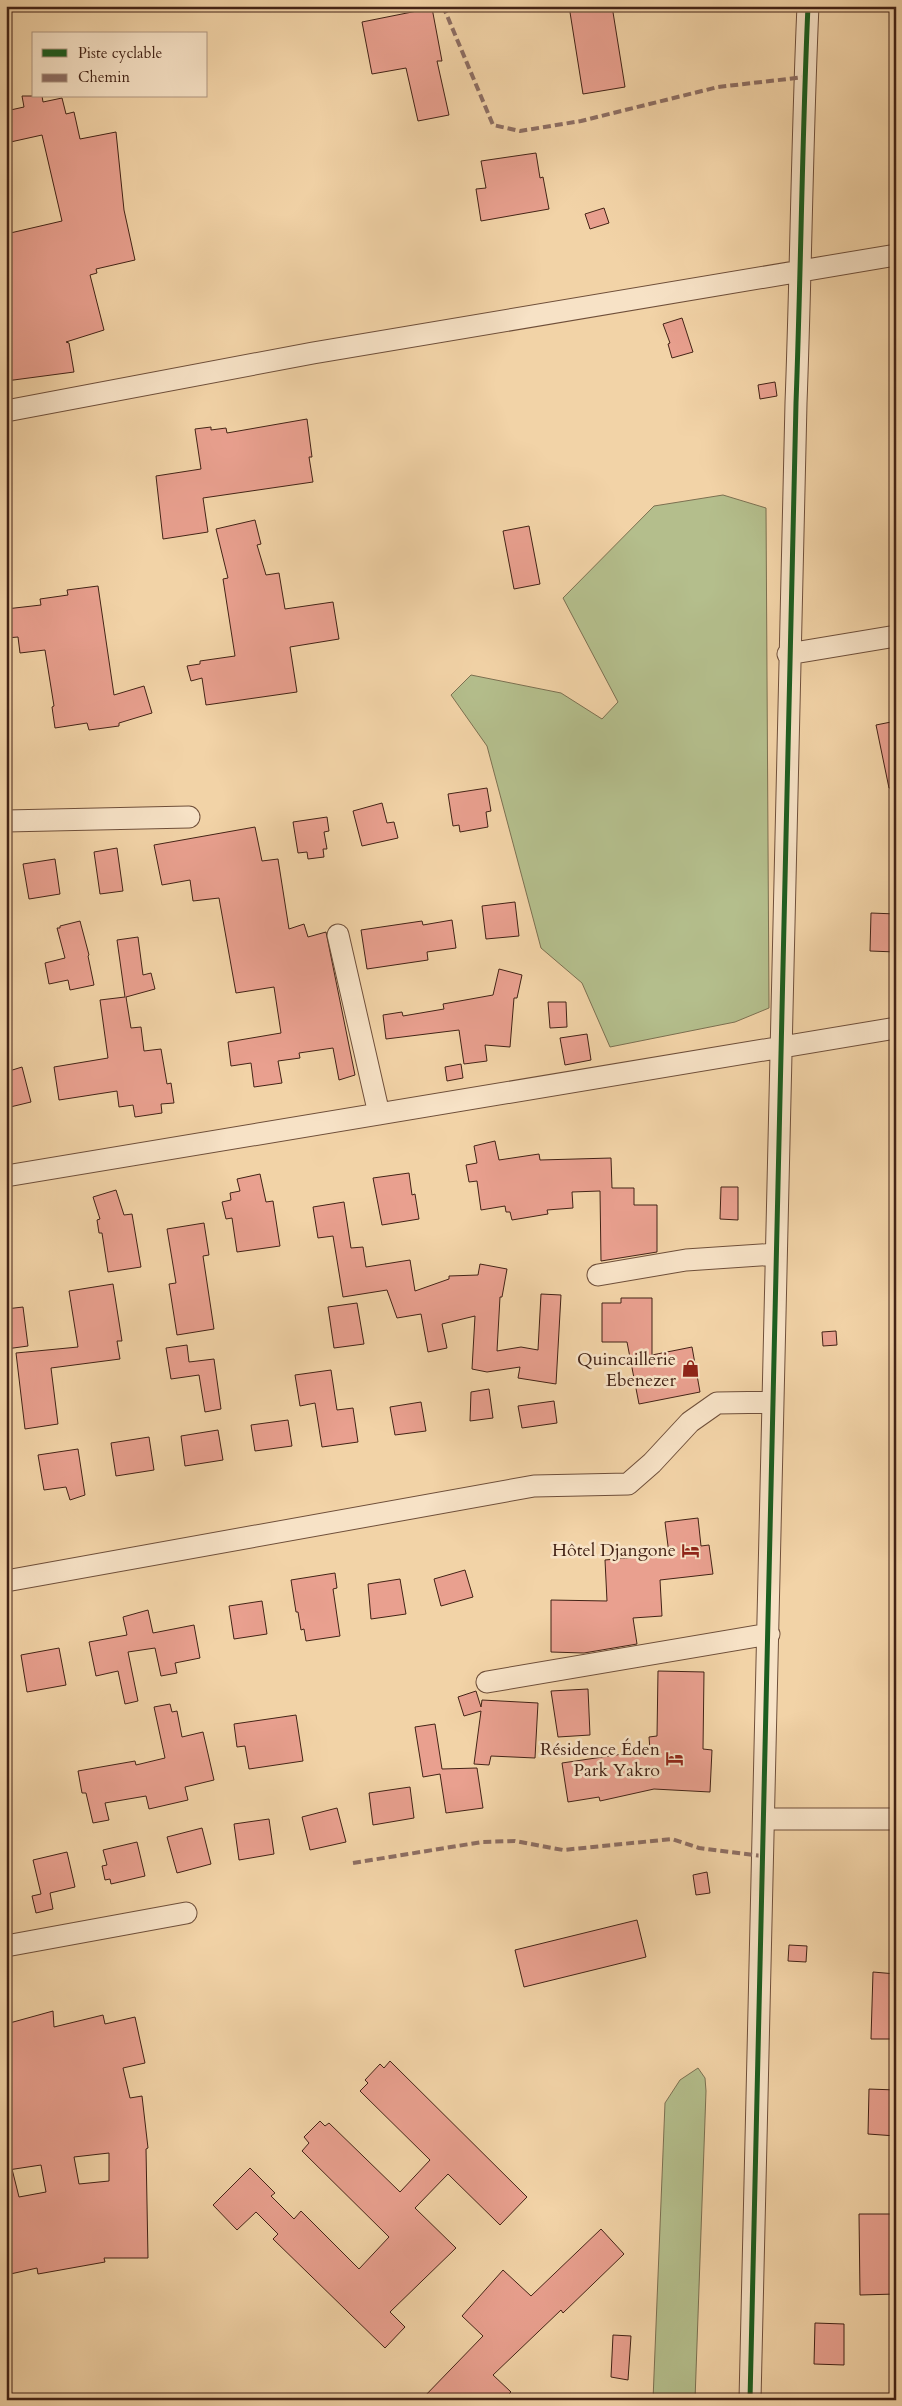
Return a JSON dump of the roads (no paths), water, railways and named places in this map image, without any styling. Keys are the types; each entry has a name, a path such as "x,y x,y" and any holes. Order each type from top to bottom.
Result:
{"street":[{"path":"750,2400 761,2034 788,654 808,6"},
{"path":"6,411 313,353 896,255"},
{"path":"788,654 896,636"},
{"path":"6,821 189,817"},
{"path":"338,935 379,1114"},
{"path":"6,1176 896,1028"},
{"path":"598,1275 686,1260 776,1254"},
{"path":"6,1581 534,1486 628,1484 652,1463 690,1422 718,1403 774,1402"},
{"path":"488,1682 769,1634"},
{"path":"764,1819 896,1819"},
{"path":"6,1946 186,1913"}],"place":[{"name":"Quincaillerie Ebenezer","path":"690,1369"},
{"name":"Hôtel Djangone","path":"690,1550"},
{"name":"Résidence Éden Park Yakro","path":"674,1759"}]}
